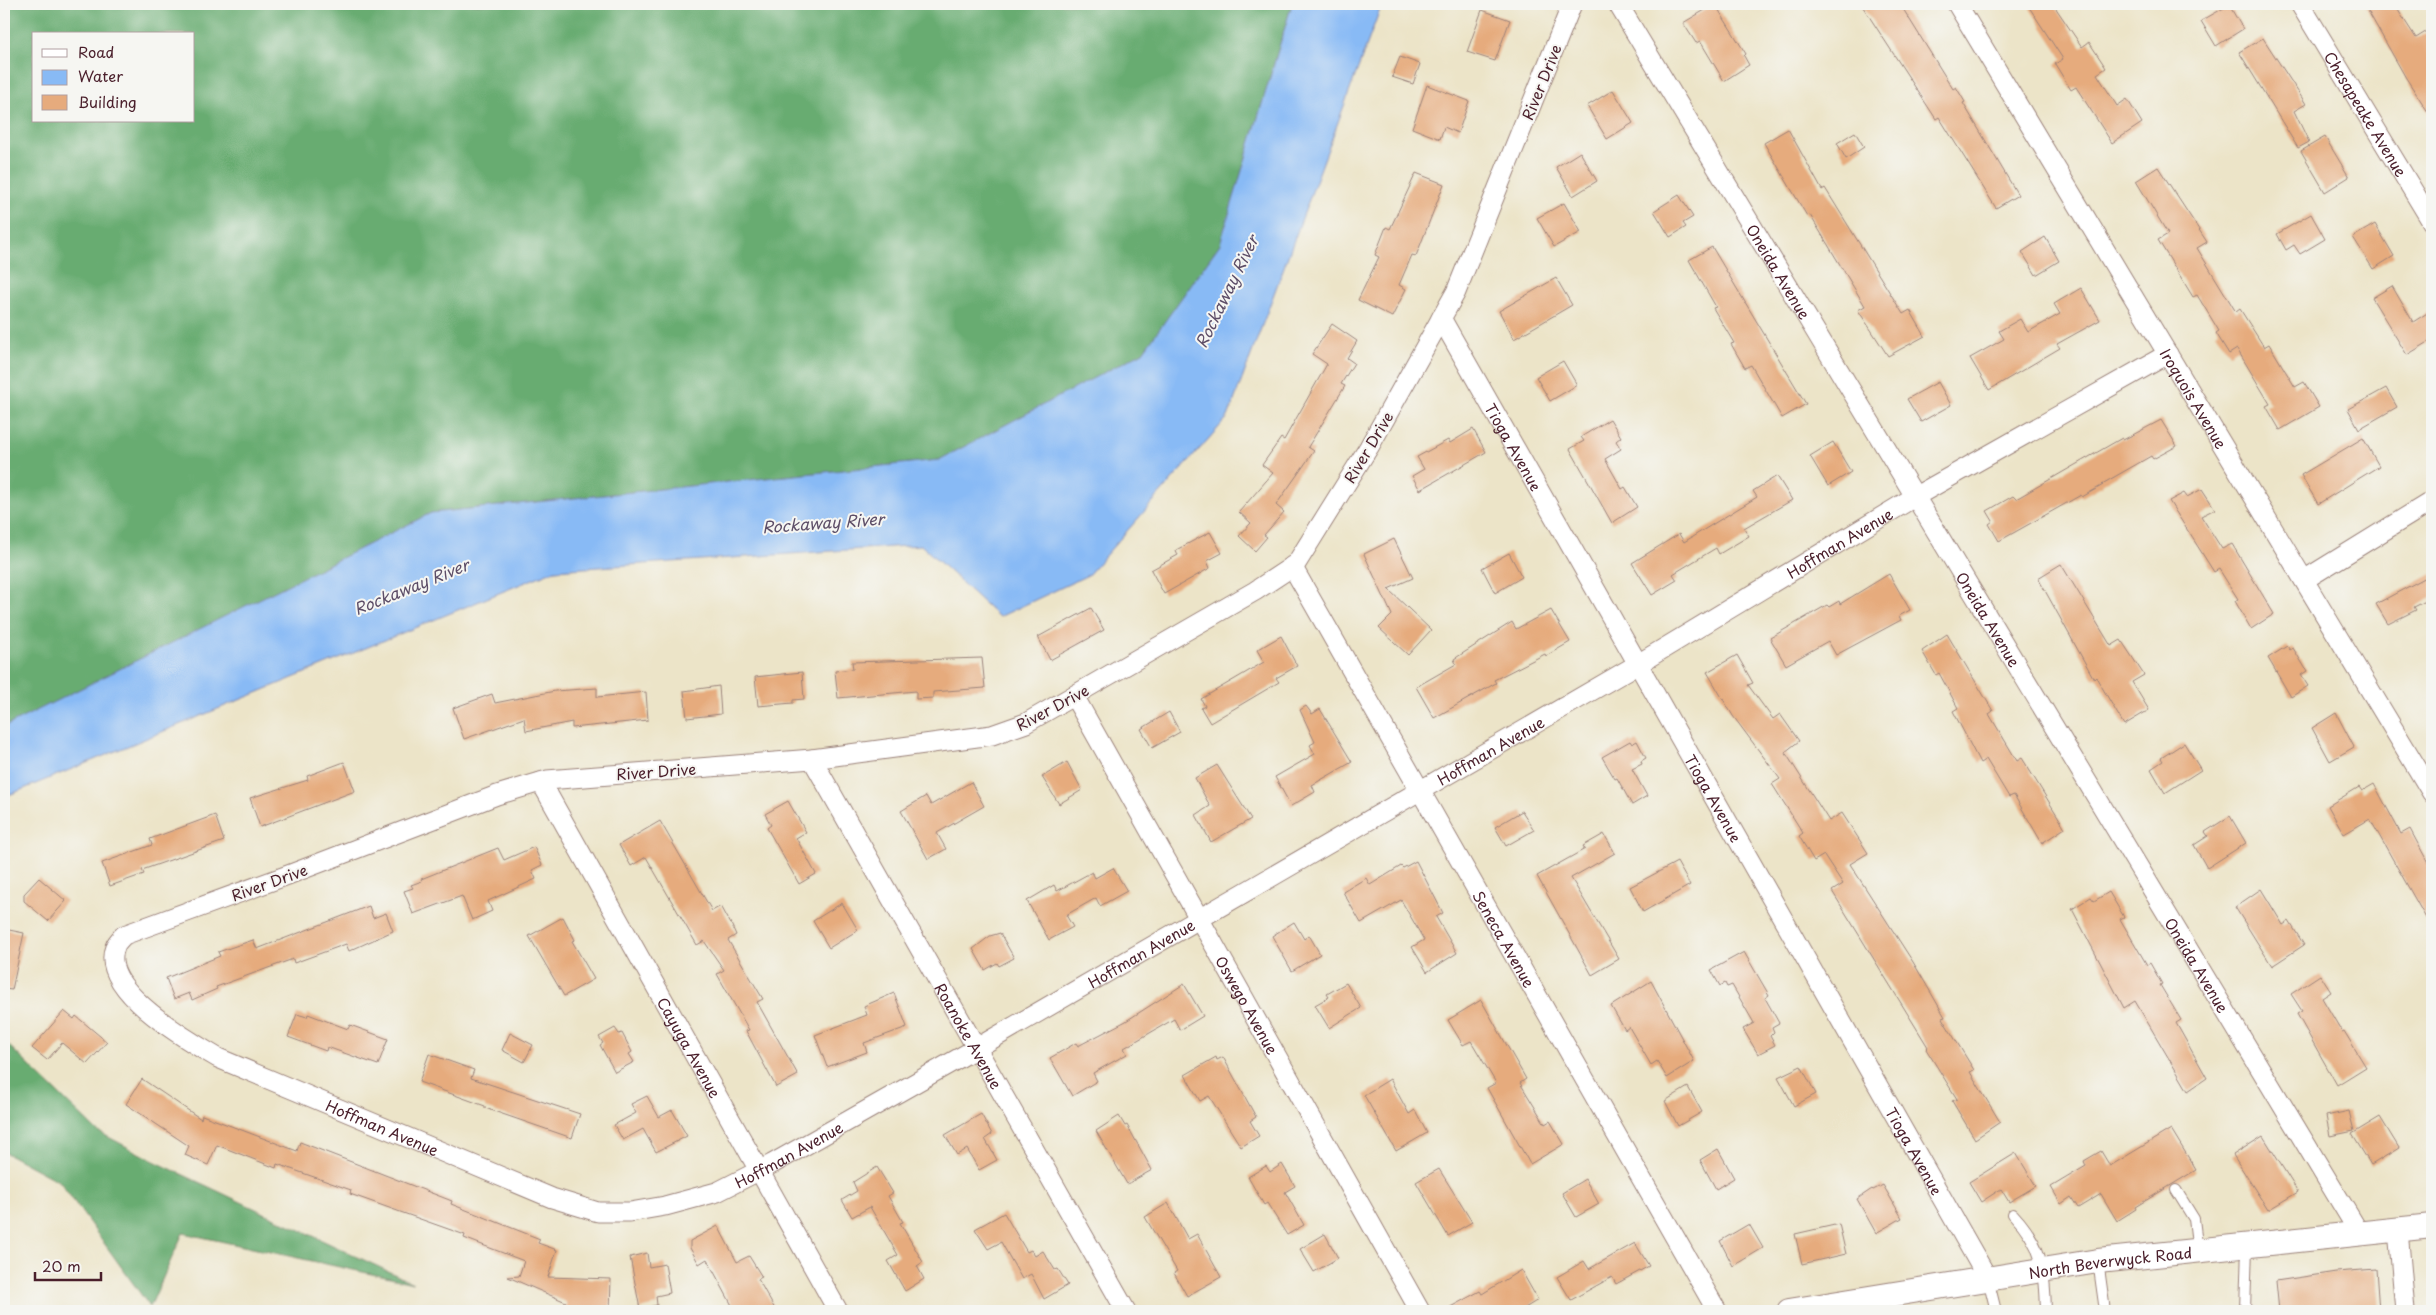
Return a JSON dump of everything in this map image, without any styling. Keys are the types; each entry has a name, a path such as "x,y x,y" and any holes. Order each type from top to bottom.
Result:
{"street":[{"name":"River Drive","path":"121,938 124,935 497,795 541,782 812,759 992,735 1026,723 1255,591 1296,564 1369,447 1460,283 1572,4"},
{"name":"Oneida Avenue","path":"1618,4 2360,1234"},
{"name":"Iroquois Avenue","path":"1957,4 2432,793"},
{"name":"Chesapeake Avenue","path":"2300,4 2432,222"},
{"name":"Tioga Avenue","path":"1441,318 1988,1279"},
{"name":"Hoffman Avenue","path":"121,938 115,947 113,962 135,1001 176,1033 218,1058 552,1198 598,1212 630,1212 665,1206 717,1192 976,1049 1638,664 1916,496 2168,354"},
{"path":"2304,580 2432,502"},
{"name":"Seneca Avenue","path":"1292,566 1717,1311"},
{"name":"Oswego Avenue","path":"1074,696 1420,1311"},
{"name":"Roanoke Avenue","path":"812,759 1126,1311"},
{"name":"Cayuga Avenue","path":"541,782 838,1311"},
{"name":"North Beverwyck Road","path":"1789,1311 1871,1305 1988,1279 2098,1261 2432,1226"},
{"path":"2398,1230 2405,1311"}],"lane":[{"path":"2176,1190 2194,1219 2198,1251"},
{"path":"2013,1214 2028,1230 2045,1269 2046,1311"},
{"path":"2245,1311 2247,1246"},
{"path":"2098,1261 2105,1311"},
{"path":"1988,1279 1996,1311"}],"green space":[{"path":"4,4 1292,4 1220,244 1143,352 939,460 431,513 4,727"},
{"path":"4,1041 97,1131 154,1161 413,1283 183,1233 150,1307 60,1182 4,1152"}],"water":[{"name":"Rockaway River","path":"1292,4 1382,4 1228,417 1088,575 999,617 921,545 555,570 4,797 4,727 431,513 939,460 1143,352 1220,244"}],"building":[{"path":"1715,4 1746,54 1744,56 1749,65 1724,81 1700,41 1696,43 1683,23"},
{"path":"1861,4 1900,4 1953,89 1956,87 1965,102 1963,103 2018,195 1996,208 1939,117 1936,119"},
{"path":"2027,4 2053,4 2082,47 2089,42 2106,68 2097,74 2117,106 2127,99 2142,123 2112,143 2076,87 2071,90 2055,64 2063,59"},
{"path":"2364,4 2394,4 2416,38 2432,28 2432,118 2406,78"},
{"path":"2229,5 2243,29 2216,46 2201,21"},
{"path":"1482,10 1510,20 1495,61 1467,52"},
{"path":"2263,38 2306,104 2294,111 2309,142 2298,148 2239,52"},
{"path":"1400,57 1420,64 1413,84 1392,77"},
{"path":"1427,85 1469,101 1458,133 1444,127 1440,139 1412,128"},
{"path":"1613,90 1633,123 1607,139 1587,106"},
{"path":"1788,129 1822,190 1825,188 1903,314 1910,310 1925,336 1888,356 1858,310 1865,306 1810,215 1807,216 1764,143"},
{"path":"1855,132 1864,147 1846,159 1837,143"},
{"path":"2325,137 2349,177 2325,192 2301,151"},
{"path":"1580,152 1597,181 1573,196 1556,167"},
{"path":"2158,167 2207,242 2197,248 2236,312 2240,309 2264,347 2269,344 2295,387 2304,382 2319,407 2280,430 2266,406 2270,404 2237,349 2229,354 2216,333 2219,331 2197,295 2193,297 2158,240 2168,234 2136,181"},
{"path":"1416,173 1444,184 1416,256 1412,255 1399,285 1406,289 1392,317 1358,300 1379,257 1375,255 1386,227 1390,229"},
{"path":"1679,195 1693,217 1683,223 1686,227 1670,237 1654,211"},
{"path":"1564,203 1581,232 1554,247 1537,218"},
{"path":"2311,214 2325,239 2300,254 2294,245 2286,250 2277,234"},
{"path":"2375,224 2394,256 2373,269 2353,237"},
{"path":"2045,237 2059,261 2036,275 2022,252"},
{"path":"1712,247 1806,404 1782,418 1751,365 1745,368 1731,344 1734,343 1713,308 1716,307 1689,260"},
{"path":"1556,278 1572,305 1514,339 1499,311"},
{"path":"2392,286 2413,322 2432,310 2432,340 2407,355 2372,298"},
{"path":"2081,288 2100,320 2057,344 2060,348 1989,390 1970,358 2004,339 1999,331 2020,319 2028,332 2060,314 2054,304"},
{"path":"1332,324 1357,341 1347,358 1354,363 1341,384 1345,386 1308,447 1314,451 1276,505 1284,512 1264,535 1267,537 1255,551 1239,536 1251,523 1239,512 1273,473 1262,465 1281,438 1284,440 1327,364 1312,354"},
{"path":"1563,361 1577,385 1550,401 1536,377"},
{"path":"1938,382 1951,405 1921,422 1907,399"},
{"path":"2386,388 2397,407 2359,429 2348,409"},
{"path":"1610,419 1621,437 1616,441 1621,449 1605,459 1622,489 1625,487 1637,507 1612,523 1570,449 1584,441 1581,437"},
{"path":"2161,420 2177,446 2153,459 2151,456 2082,497 2081,495 1999,541 1989,524 1993,521 1987,511 2013,496 2016,499 2122,438 2123,440"},
{"path":"1473,429 1486,452 1420,490 1412,476 1424,469 1417,457 1448,440 1450,443"},
{"path":"2363,438 2379,466 2318,504 2301,475"},
{"path":"1833,442 1851,472 1828,486 1810,456"},
{"path":"1777,476 1792,500 1744,528 1749,536 1719,554 1716,548 1673,574 1677,580 1652,595 1632,563 1679,534 1684,542 1757,497 1753,491"},
{"path":"2202,489 2215,509 2201,516 2222,549 2232,544 2274,614 2251,629 2235,601 2238,599 2219,569 2214,572 2169,501 2184,493 2187,497"},
{"path":"1210,532 1222,553 1207,561 1210,568 1164,594 1151,570 1178,555 1176,550"},
{"path":"1394,539 1413,578 1388,589 1431,630 1408,655 1379,628 1392,615 1364,554"},
{"path":"1509,553 1522,577 1495,593 1482,568"},
{"path":"2061,564 2111,646 2121,640 2144,675 2132,682 2149,710 2124,725 2096,677 2094,679 2038,578"},
{"path":"1889,574 1910,610 1899,616 1901,620 1836,655 1828,641 1786,665 1770,638 1827,605 1829,607 1839,601 1840,604"},
{"path":"2432,574 2432,598 2414,607 2416,610 2388,624 2376,604"},
{"path":"1091,608 1104,630 1050,660 1038,637"},
{"path":"1551,610 1570,642 1546,656 1545,654 1494,680 1496,683 1434,718 1416,687 1456,664 1454,659 1512,622 1516,629"},
{"path":"1947,634 1993,711 1989,714 2017,761 2022,758 2065,828 2042,843 2014,795 2009,797 1986,759 1980,763 1953,711 1958,708 1939,673 1936,675 1922,651"},
{"path":"1281,636 1297,666 1276,678 1279,682 1210,723 1201,708 1205,706 1201,699 1264,662 1257,650"},
{"path":"2287,646 2290,650 2293,648 2307,671 2301,675 2308,686 2291,697 2268,658"},
{"path":"1737,655 1753,683 1748,685 1773,719 1780,714 1799,741 1785,752 1829,821 1842,813 1868,853 1850,864 1913,962 1945,1017 1942,1018 1974,1070 1970,1072 2000,1122 1975,1139 1952,1101 1957,1099 1926,1049 1928,1047 1832,891 1843,884 1824,855 1814,861 1799,836 1803,833 1772,784 1780,779 1733,716 1707,672"},
{"path":"982,658 985,688 933,692 933,698 916,699 916,691 838,698 835,671 853,669 852,662"},
{"path":"802,672 804,699 793,700 793,703 758,706 755,677"},
{"path":"719,686 721,714 687,718 684,691"},
{"path":"597,688 597,697 646,692 648,720 572,728 572,722 526,731 524,718 464,739 453,708 492,694 495,703 555,691"},
{"path":"1306,706 1312,714 1320,709 1352,762 1312,785 1315,792 1291,806 1275,777 1315,754 1310,745 1315,742 1300,710"},
{"path":"1169,712 1180,732 1152,748 1141,729"},
{"path":"2336,713 2354,747 2330,761 2312,728"},
{"path":"1630,741 1632,744 1637,741 1646,758 1641,761 1642,764 1632,769 1647,796 1632,805 1617,778 1615,779 1602,757"},
{"path":"2184,743 2201,770 2165,793 2151,769 2163,761 2161,758"},
{"path":"344,762 355,791 260,827 250,798 308,780 307,776"},
{"path":"1067,762 1082,790 1059,804 1042,777"},
{"path":"1217,765 1251,819 1211,842 1196,815 1210,806 1195,778"},
{"path":"971,782 984,806 937,833 946,849 928,859 901,811 926,796 931,805"},
{"path":"2374,784 2401,834 2410,829 2432,870 2432,929 2370,819 2344,834 2328,806 2359,787 2362,791"},
{"path":"788,801 806,832 796,838 816,874 799,884 767,828 771,825 765,814"},
{"path":"1522,811 1534,830 1506,846 1495,827"},
{"path":"215,815 224,841 142,870 144,874 110,886 102,863 152,845 150,839"},
{"path":"2230,816 2246,843 2207,868 2194,845 2208,836 2205,832"},
{"path":"660,821 712,911 721,906 732,926 736,935 728,940 763,999 757,1002 798,1075 776,1087 746,1031 749,1030 717,974 724,970 704,941 697,945 646,857 631,866 619,845"},
{"path":"1604,834 1615,853 1571,878 1619,959 1592,975 1537,876 1585,849 1583,846"},
{"path":"534,847 542,865 532,870 536,879 488,901 492,911 472,920 462,896 413,914 404,891 413,888 411,885 422,881 421,879 498,848 504,860"},
{"path":"1416,861 1443,913 1436,917 1457,953 1427,972 1412,947 1424,940 1401,900 1361,923 1343,892 1366,878 1370,885 1401,866 1403,868"},
{"path":"1677,862 1690,885 1643,912 1630,887"},
{"path":"1113,868 1127,891 1100,906 1096,898 1066,915 1073,927 1049,940 1027,901 1054,885 1057,891 1092,872 1095,878"},
{"path":"39,878 66,901 48,921 24,901 24,894"},
{"path":"2261,889 2283,925 2289,921 2304,945 2272,966 2235,907"},
{"path":"2109,892 2124,917 2120,919 2147,965 2150,963 2162,984 2160,985 2181,1020 2176,1023 2207,1078 2188,1091 2135,1001 2124,1008 2072,909 2091,897 2094,901"},
{"path":"842,903 858,930 829,948 813,921"},
{"path":"369,906 373,918 386,913 393,931 349,951 346,944 294,963 293,959 216,987 217,989 192,1000 189,993 174,999 166,978 220,956 218,952 253,940 257,949"},
{"path":"563,917 575,940 572,941 594,979 564,996 529,936"},
{"path":"1294,922 1304,939 1309,935 1320,954 1292,971 1272,936"},
{"path":"4,929 24,933 12,990 4,989"},
{"path":"1000,933 1014,958 999,966 997,963 985,970 973,949 990,936"},
{"path":"1744,952 1769,995 1765,998 1779,1023 1772,1027 1774,1032 1770,1036 1775,1045 1758,1054 1743,1029 1754,1023 1732,985 1727,987 1725,983 1720,986 1711,970"},
{"path":"2320,975 2331,992 2322,998 2366,1067 2337,1085 2297,1014 2302,1011 2291,994"},
{"path":"1651,981 1694,1061 1667,1078 1657,1061 1651,1065 1629,1027 1625,1030 1611,1006"},
{"path":"1346,983 1361,1008 1329,1028 1315,1005 1329,997 1327,994"},
{"path":"1184,984 1203,1016 1180,1030 1174,1019 1124,1048 1127,1054 1093,1073 1097,1081 1072,1096 1050,1058 1076,1043 1078,1046 1126,1021"},
{"path":"894,993 907,1027 864,1043 867,1052 827,1067 815,1035 867,1015 864,1006"},
{"path":"1481,1000 1526,1079 1520,1083 1545,1124 1550,1121 1564,1144 1530,1164 1487,1088 1496,1083 1471,1041 1463,1045 1448,1020"},
{"path":"64,1011 74,1019 76,1016 107,1042 87,1064 62,1043 47,1060 32,1048"},
{"path":"297,1014 307,1017 308,1014 348,1029 350,1025 388,1039 378,1065 327,1047 326,1051 288,1037"},
{"path":"615,1028 619,1034 622,1033 632,1052 629,1054 634,1062 615,1072 600,1045 603,1043 599,1037"},
{"path":"510,1033 533,1045 524,1062 502,1050"},
{"path":"429,1054 474,1070 471,1078 580,1114 572,1138 485,1108 485,1106 419,1082"},
{"path":"1216,1057 1217,1060 1223,1057 1256,1117 1250,1121 1259,1136 1241,1147 1209,1096 1200,1101 1185,1075"},
{"path":"1801,1066 1816,1094 1794,1106 1778,1077"},
{"path":"142,1079 201,1119 202,1115 297,1151 300,1142 452,1201 451,1204 540,1239 538,1243 557,1250 548,1277 611,1279 610,1311 566,1310 566,1302 508,1277 519,1276 524,1261 464,1238 465,1235 350,1194 351,1190 277,1164 276,1168 217,1145 208,1165 185,1155 189,1146 126,1104"},
{"path":"1390,1079 1409,1114 1415,1110 1427,1133 1396,1151 1364,1095"},
{"path":"1688,1087 1702,1112 1678,1126 1665,1101"},
{"path":"647,1096 659,1117 672,1110 687,1136 656,1152 643,1129 623,1140 614,1125 636,1113 631,1104"},
{"path":"2349,1111 2354,1131 2330,1136 2326,1116"},
{"path":"981,1114 992,1134 985,1139 997,1160 979,1170 967,1149 957,1155 945,1135"},
{"path":"1119,1116 1125,1126 1127,1125 1152,1170 1127,1184 1096,1131"},
{"path":"2380,1117 2399,1148 2371,1165 2352,1134"},
{"path":"2171,1129 2196,1170 2135,1207 2136,1209 2117,1221 2101,1194 2078,1208 2071,1197 2061,1204 2051,1187 2086,1166 2084,1161 2101,1151 2110,1166"},
{"path":"2263,1136 2298,1192 2268,1210 2233,1155"},
{"path":"1718,1149 1734,1178 1716,1189 1700,1160"},
{"path":"2016,1153 2036,1186 2009,1202 2001,1189 1981,1202 1969,1182"},
{"path":"1282,1164 1295,1186 1285,1192 1304,1225 1287,1235 1267,1203 1264,1205 1248,1177 1266,1166 1270,1172"},
{"path":"877,1167 893,1193 888,1196 903,1222 900,1223 923,1262 917,1266 924,1279 905,1291 888,1261 898,1255 870,1207 852,1217 842,1200 857,1191 853,1182"},
{"path":"1439,1169 1472,1222 1448,1236 1416,1182"},
{"path":"1585,1179 1599,1204 1576,1217 1562,1193"},
{"path":"1883,1185 1902,1218 1876,1233 1857,1199 1872,1189"},
{"path":"1168,1203 1188,1239 1197,1234 1221,1277 1187,1296 1174,1273 1177,1271 1145,1217"},
{"path":"1004,1213 1027,1252 1031,1250 1035,1256 1043,1251 1055,1270 1058,1269 1068,1285 1044,1299 1031,1274 1022,1279 1001,1242 988,1249 975,1229"},
{"path":"1749,1224 1763,1248 1733,1266 1720,1241"},
{"path":"1839,1224 1846,1254 1802,1264 1795,1234"},
{"path":"718,1226 737,1262 749,1256 762,1277 758,1279 776,1311 735,1311 707,1259 699,1264 690,1248 690,1241"},
{"path":"1325,1234 1338,1258 1314,1272 1300,1249"},
{"path":"1635,1243 1649,1266 1616,1284 1612,1277 1571,1300 1557,1277 1584,1261 1589,1269"},
{"path":"647,1253 649,1267 665,1264 670,1293 656,1296 657,1305 640,1309 630,1257"},
{"path":"2376,1269 2379,1311 2279,1311 2276,1281 2336,1272"},
{"path":"1521,1270 1538,1300 1520,1311 1443,1311 1480,1291 1482,1294"}]}
